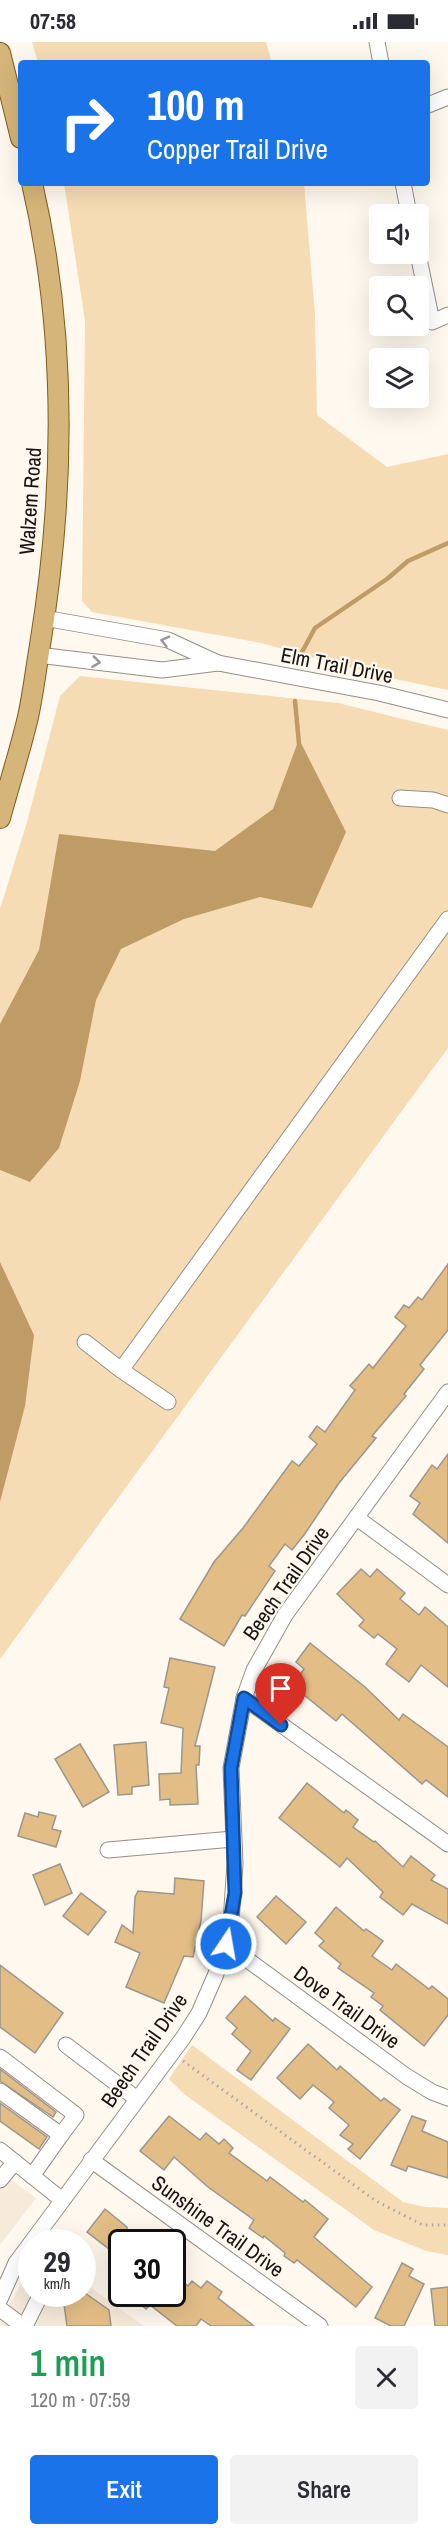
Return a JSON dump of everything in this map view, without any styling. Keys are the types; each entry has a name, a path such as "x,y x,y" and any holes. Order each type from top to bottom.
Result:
{"main road":[{"path":"0,53 18,126"},
{"name":"Walzem Road","path":"0,818 28,716 44,618 59,463 55,327 48,265 33,186"}],"street":[{"path":"377,42 380,60"},
{"path":"430,104 448,97"},
{"path":"404,186 407,204"},
{"path":"420,264 432,322 448,315"},
{"name":"Elm Trail Drive","path":"44,618 168,640 218,663 379,693 448,710"},
{"name":"Elm Trail Drive","path":"38,655 162,670 218,663"},
{"path":"400,798 433,800 448,805"},
{"path":"121,1370 448,920"},
{"path":"85,1342 168,1402"},
{"name":"Beech Trail Drive","path":"0,2299 15,2263 172,2053 199,2013 226,1944 235,1893 231,1768 244,1698 268,1642 285,1615 448,1392"},
{"path":"357,1518 448,1585"},
{"path":"244,1698 448,1844"},
{"path":"108,1850 233,1839"},
{"name":"Dove Trail Drive","path":"226,1944 406,2076 432,2092 448,2098"},
{"path":"66,2045 137,2099"},
{"path":"0,2058 76,2115 32,2176"},
{"path":"0,2091 61,2135"},
{"path":"0,2150 62,2200"},
{"name":"Sunshine Trail Drive","path":"91,2160 320,2326"},
{"path":"0,2180 15,2162"},
{"name":"Beech Trail Drive","path":"0,2272 15,2263"},
{"path":"0,2309 24,2326 34,2307"}],"path":[{"path":"172,2053 376,2201 423,2225 448,2225"}],"shaded area":[{"path":"32,42 266,42 271,60 37,60"},
{"path":"64,186 304,186 315,315 317,415 387,467 448,454 448,690 385,677 261,643 92,612 82,601 85,321"},
{"path":"80,676 338,703 448,730 448,1048 0,1659 0,909 27,822 60,696"},
{"path":"299,739 346,832 312,908 260,897 184,919 121,949 96,1000 80,1081 59,1148 30,1182 0,1170 0,1024 39,950 59,834 215,851 273,809"},
{"path":"0,1262 34,1335 25,1406 0,1502"},
{"path":"192,2045 403,2202 425,2207 448,2208 448,2255 426,2251 374,2230 184,2094 169,2079"},
{"path":"0,2172 36,2198 0,2245"},
{"path":"18,2290 18,2307 96,2307 96,2291 108,2300 108,2307 118,2307 144,2326 0,2326 0,2321"}],"building":[{"path":"448,1264 448,1330 420,1365 424,1369 404,1394 406,1396 372,1436 376,1438 339,1483 304,1535 292,1550 285,1544 269,1566 275,1571 245,1616 242,1615 224,1646 180,1619 214,1562 243,1528 292,1461 299,1466 317,1444 309,1437 317,1426 325,1432 355,1390 350,1386 369,1364 373,1368 406,1326 395,1317 404,1305 409,1308 418,1297 422,1300"},
{"path":"448,1454 448,1543 413,1514 420,1503 410,1496 432,1465 437,1469"},
{"path":"361,1569 370,1577 377,1569 405,1593 400,1599 419,1615 425,1607 448,1627 448,1687 421,1665 409,1682 386,1664 397,1649 378,1634 374,1638 359,1626 364,1620 337,1594"},
{"path":"310,1643 365,1687 399,1720 403,1714 448,1747 448,1797 426,1780 422,1784 342,1714 336,1721 292,1685 304,1669 296,1662"},
{"path":"170,1658 215,1667 195,1746 200,1746 199,1765 196,1765 198,1804 170,1805 170,1799 160,1800 159,1774 181,1773 183,1728 161,1723 169,1688 164,1687"},
{"path":"146,1742 149,1785 132,1787 132,1794 118,1795 114,1745"},
{"path":"80,1744 109,1792 83,1807 55,1759"},
{"path":"307,1783 344,1813 346,1810 358,1820 353,1827 375,1841 403,1867 411,1856 435,1875 431,1880 448,1889 448,1924 412,1904 403,1915 380,1897 383,1892 347,1858 340,1867 279,1818"},
{"path":"39,1812 56,1816 52,1829 61,1831 56,1847 18,1836 25,1813 38,1817"},
{"path":"60,1864 72,1893 45,1905 33,1875"},
{"path":"175,1878 204,1881 201,1921 193,1957 184,1956 164,2003 126,1987 140,1953 115,1942 122,1925 133,1933 135,1897 138,1891 174,1894"},
{"path":"81,1893 106,1912 88,1935 63,1916"},
{"path":"276,1896 306,1922 286,1944 257,1917"},
{"path":"336,1907 364,1931 366,1929 383,1941 372,1956 392,1970 396,1964 429,1989 432,1986 448,1999 448,2015 424,2046 380,2010 383,2006 371,1997 374,1993 338,1968 341,1964 319,1946 324,1941 315,1933"},
{"path":"0,1965 63,2013 35,2053 0,2027"},
{"path":"245,1996 273,2021 275,2018 290,2029 251,2080 237,2070 251,2051 232,2034 237,2028 226,2018"},
{"path":"308,2044 337,2070 340,2066 381,2101 384,2098 400,2110 360,2159 348,2149 353,2144 340,2135 349,2125 329,2108 334,2102 313,2085 300,2099 277,2078"},
{"path":"0,2069 56,2112 53,2117 0,2081"},
{"path":"0,2103 47,2137 39,2149 0,2121"},
{"path":"169,2116 200,2140 206,2133 219,2144 224,2139 233,2148 229,2153 267,2181 270,2177 303,2202 305,2200 328,2219 314,2237 372,2287 356,2307 297,2260 294,2263 264,2236 263,2238 249,2228 254,2220 208,2187 174,2157 164,2170 140,2151"},
{"path":"412,2116 426,2121 422,2131 448,2142 448,2178 408,2166 406,2171 391,2165"},
{"path":"105,2209 127,2227 127,2229 108,2229 108,2248 96,2239 96,2229 89,2229"},
{"path":"402,2263 413,2269 409,2276 424,2284 404,2326 391,2326 375,2318"},
{"path":"192,2281 201,2288 207,2281 222,2292 218,2298 254,2326 211,2326 201,2319 196,2326 177,2326 153,2307 186,2307 186,2284 188,2286"},
{"path":"448,2287 448,2326 435,2326 431,2289"},
{"path":"96,2301 109,2310 111,2326 67,2326 64,2307 96,2307"}],"waterway":[{"path":"302,652 315,628 387,579 408,561 448,543"},
{"path":"295,701 299,744"}],"route":[{"path":"226,1944 235,1893 231,1768 244,1698 281,1725"}]}
